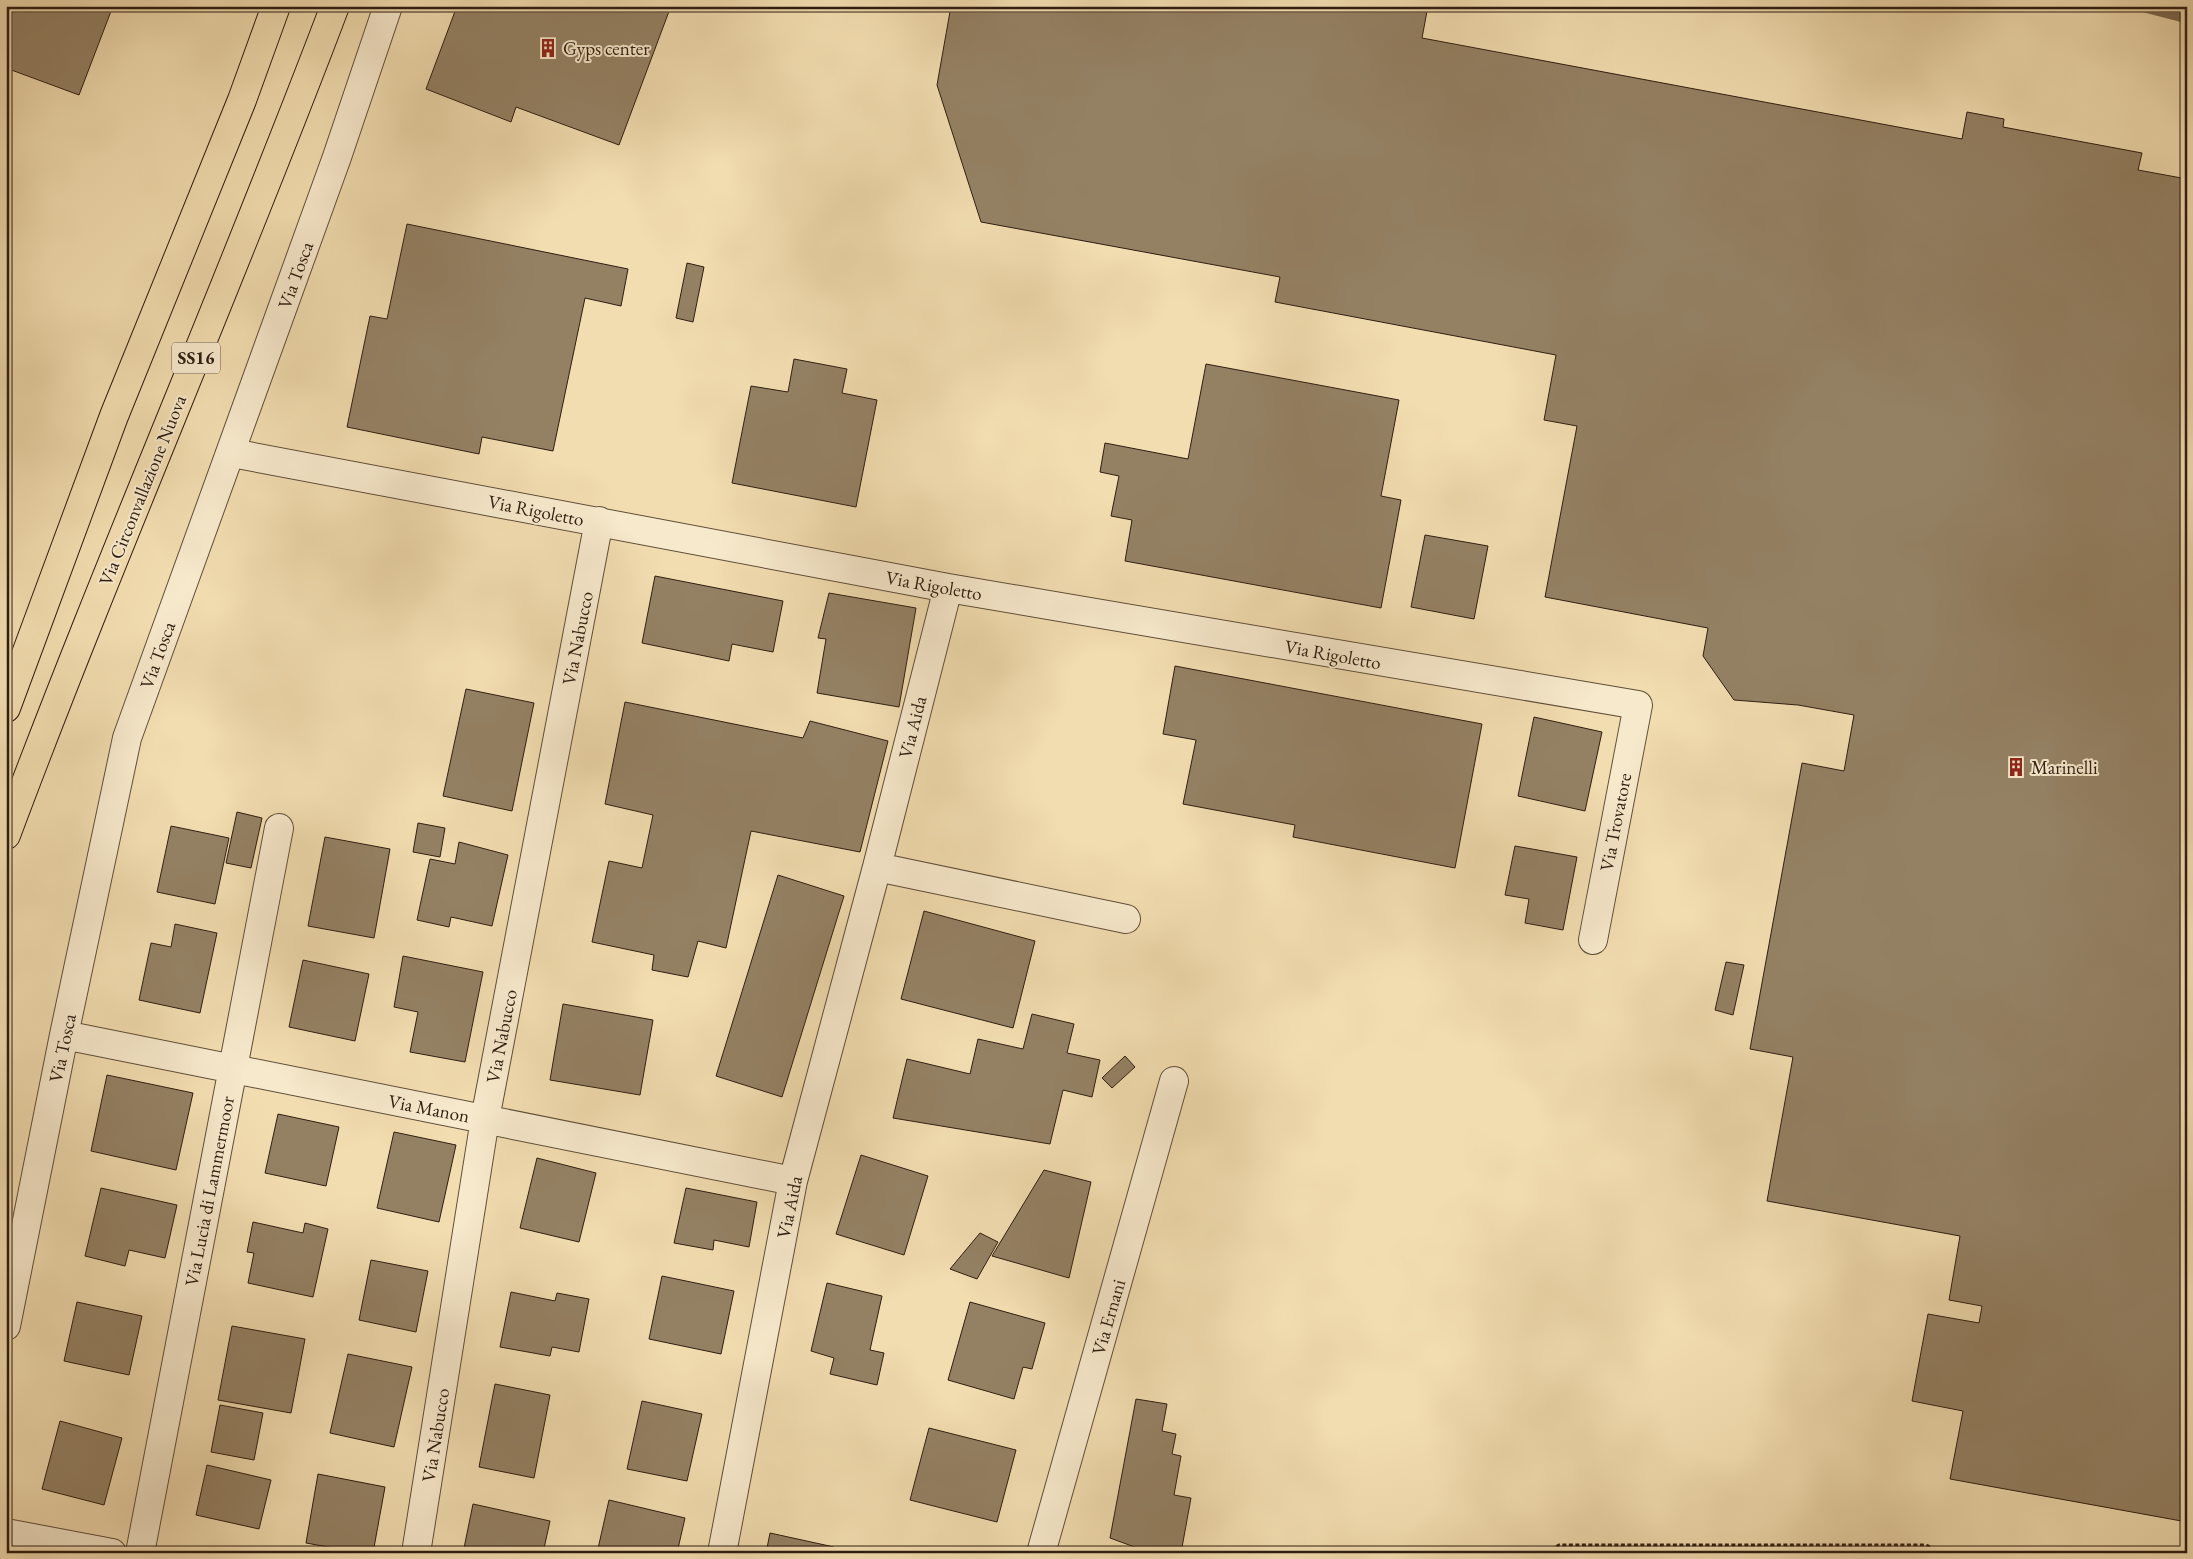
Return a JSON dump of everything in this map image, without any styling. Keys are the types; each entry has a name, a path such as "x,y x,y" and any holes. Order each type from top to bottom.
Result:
{"main road":[{"name":"SS16","path":"6,708 114,416 242,100 276,6"},
{"name":"Via Circonvallazione Nuova","path":"6,835 54,708 290,127 335,6"}],"street":[{"name":"Via Tosca","path":"6,1326 11,1275 127,738 232,453 337,157 388,6"},
{"name":"Via Rigoletto","path":"232,453 948,588 1638,705"},
{"name":"Via Nabucco","path":"416,1553 485,1119 599,521"},
{"name":"Via Aida","path":"722,1553 793,1181 877,867 948,588"},
{"name":"Via Trovatore","path":"1593,940 1638,705"},
{"name":"Via Lucia di Lammermoor","path":"140,1553 279,828"},
{"path":"877,867 1126,918"},
{"name":"Via Manon","path":"64,1035 793,1181"},
{"name":"Via Ernani","path":"1041,1553 1174,1081"},
{"path":"6,1533 112,1553"}],"path":[{"path":"1545,1553 1560,1544 1926,1545 1944,1553"}],"building":[{"path":"11,6 113,6 79,95 6,68 6,19"},
{"name":"Gyps center","path":"457,6 671,6 619,145 516,107 511,122 426,89"},
{"name":"Marinelli","path":"951,6 1428,6 1422,38 1962,139 1967,112 2004,119 2003,127 2142,153 2138,170 2187,179 2187,1522 1950,1479 1963,1411 1912,1401 1928,1314 1979,1323 1982,1306 1949,1300 1960,1236 1767,1201 1793,1057 1750,1049 1802,763 1844,771 1854,715 1798,705 1734,700 1703,656 1708,628 1545,597 1577,426 1544,420 1556,355 1275,302 1280,277 981,222 937,85"},
{"path":"407,224 628,269 621,306 585,298 553,451 482,437 479,454 347,427 370,316 387,319"},
{"path":"687,263 704,267 693,322 676,318"},
{"path":"794,359 847,369 842,393 877,400 856,507 732,483 751,386 788,392"},
{"path":"1206,364 1399,400 1381,496 1401,500 1381,608 1125,561 1132,520 1111,516 1119,476 1100,472 1105,443 1188,459"},
{"path":"1425,535 1488,546 1474,619 1411,607"},
{"path":"655,576 783,601 773,652 732,644 729,661 642,643"},
{"path":"829,593 916,608 899,707 817,693 826,639 818,638"},
{"path":"1175,666 1482,724 1455,868 1293,837 1295,825 1183,804 1196,740 1163,734"},
{"path":"466,689 534,703 512,811 443,796"},
{"path":"625,702 803,738 810,721 888,741 860,852 751,831 726,948 698,941 688,977 652,970 654,955 592,942 609,861 642,868 653,815 605,804"},
{"path":"1534,717 1602,732 1585,811 1518,796"},
{"path":"237,812 262,818 251,868 226,863"},
{"path":"418,823 445,828 440,857 413,852"},
{"path":"171,826 229,838 215,904 157,892"},
{"path":"325,837 390,849 374,938 308,926"},
{"path":"459,842 508,855 492,926 451,917 449,927 417,920 430,859 455,864"},
{"path":"1515,846 1577,857 1563,930 1525,923 1529,899 1505,895"},
{"path":"778,875 844,896 782,1097 716,1076"},
{"path":"924,911 1035,941 1013,1028 901,999"},
{"path":"175,924 217,933 200,1013 139,1000 151,943 171,947"},
{"path":"403,956 483,972 465,1062 410,1052 418,1012 394,1007"},
{"path":"303,960 369,974 355,1041 289,1027"},
{"path":"1726,962 1744,965 1733,1015 1715,1010"},
{"path":"563,1004 653,1020 640,1095 550,1080"},
{"path":"1032,1014 1074,1024 1067,1053 1100,1060 1092,1097 1063,1090 1050,1144 893,1118 907,1059 970,1074 978,1039 1023,1049"},
{"path":"1125,1056 1135,1067 1112,1088 1102,1078"},
{"path":"107,1075 193,1093 176,1170 91,1151"},
{"path":"278,1114 339,1127 326,1186 265,1173"},
{"path":"394,1132 456,1145 439,1222 377,1208"},
{"path":"861,1155 928,1176 904,1255 836,1234"},
{"path":"537,1158 596,1173 579,1242 520,1228"},
{"path":"1044,1170 1091,1182 1069,1278 992,1256"},
{"path":"101,1188 177,1205 165,1258 129,1250 125,1266 85,1256"},
{"path":"686,1188 757,1202 749,1247 714,1240 713,1250 674,1243"},
{"path":"253,1222 303,1233 305,1223 328,1229 313,1297 248,1283 254,1253 247,1252"},
{"path":"980,1233 998,1242 977,1279 950,1269"},
{"path":"371,1260 428,1271 416,1332 359,1320"},
{"path":"662,1276 734,1291 721,1354 649,1339"},
{"path":"827,1283 882,1296 870,1350 884,1353 877,1385 830,1374 834,1358 811,1351"},
{"path":"511,1292 555,1301 557,1293 589,1299 579,1352 552,1347 550,1356 500,1347"},
{"path":"77,1302 142,1316 129,1375 64,1361"},
{"path":"970,1302 1045,1323 1032,1369 1023,1367 1014,1399 948,1380"},
{"path":"232,1326 305,1339 291,1413 218,1400"},
{"path":"348,1354 412,1367 394,1447 330,1433"},
{"path":"495,1384 550,1395 534,1478 479,1467"},
{"path":"1136,1399 1167,1404 1162,1431 1176,1434 1172,1454 1181,1456 1174,1495 1191,1498 1181,1553 1151,1553 1110,1538"},
{"path":"642,1401 702,1414 687,1481 627,1469"},
{"path":"220,1405 263,1413 254,1460 211,1452"},
{"path":"60,1421 122,1438 104,1505 42,1489"},
{"path":"929,1428 1016,1450 997,1522 910,1500"},
{"path":"207,1465 271,1480 259,1529 196,1515"},
{"path":"318,1474 385,1487 373,1553 361,1553 306,1543"},
{"path":"609,1500 685,1518 677,1553 597,1553"},
{"path":"473,1504 550,1521 543,1553 463,1553"},
{"path":"770,1533 834,1547 833,1553 766,1553"},
{"path":"881,1548 909,1553 880,1553"}],"waterway":[{"path":"2141,6 2187,18"}],"place":[{"name":"Gyps center","path":"548,48"},
{"name":"Marinelli","path":"2016,767"}]}
